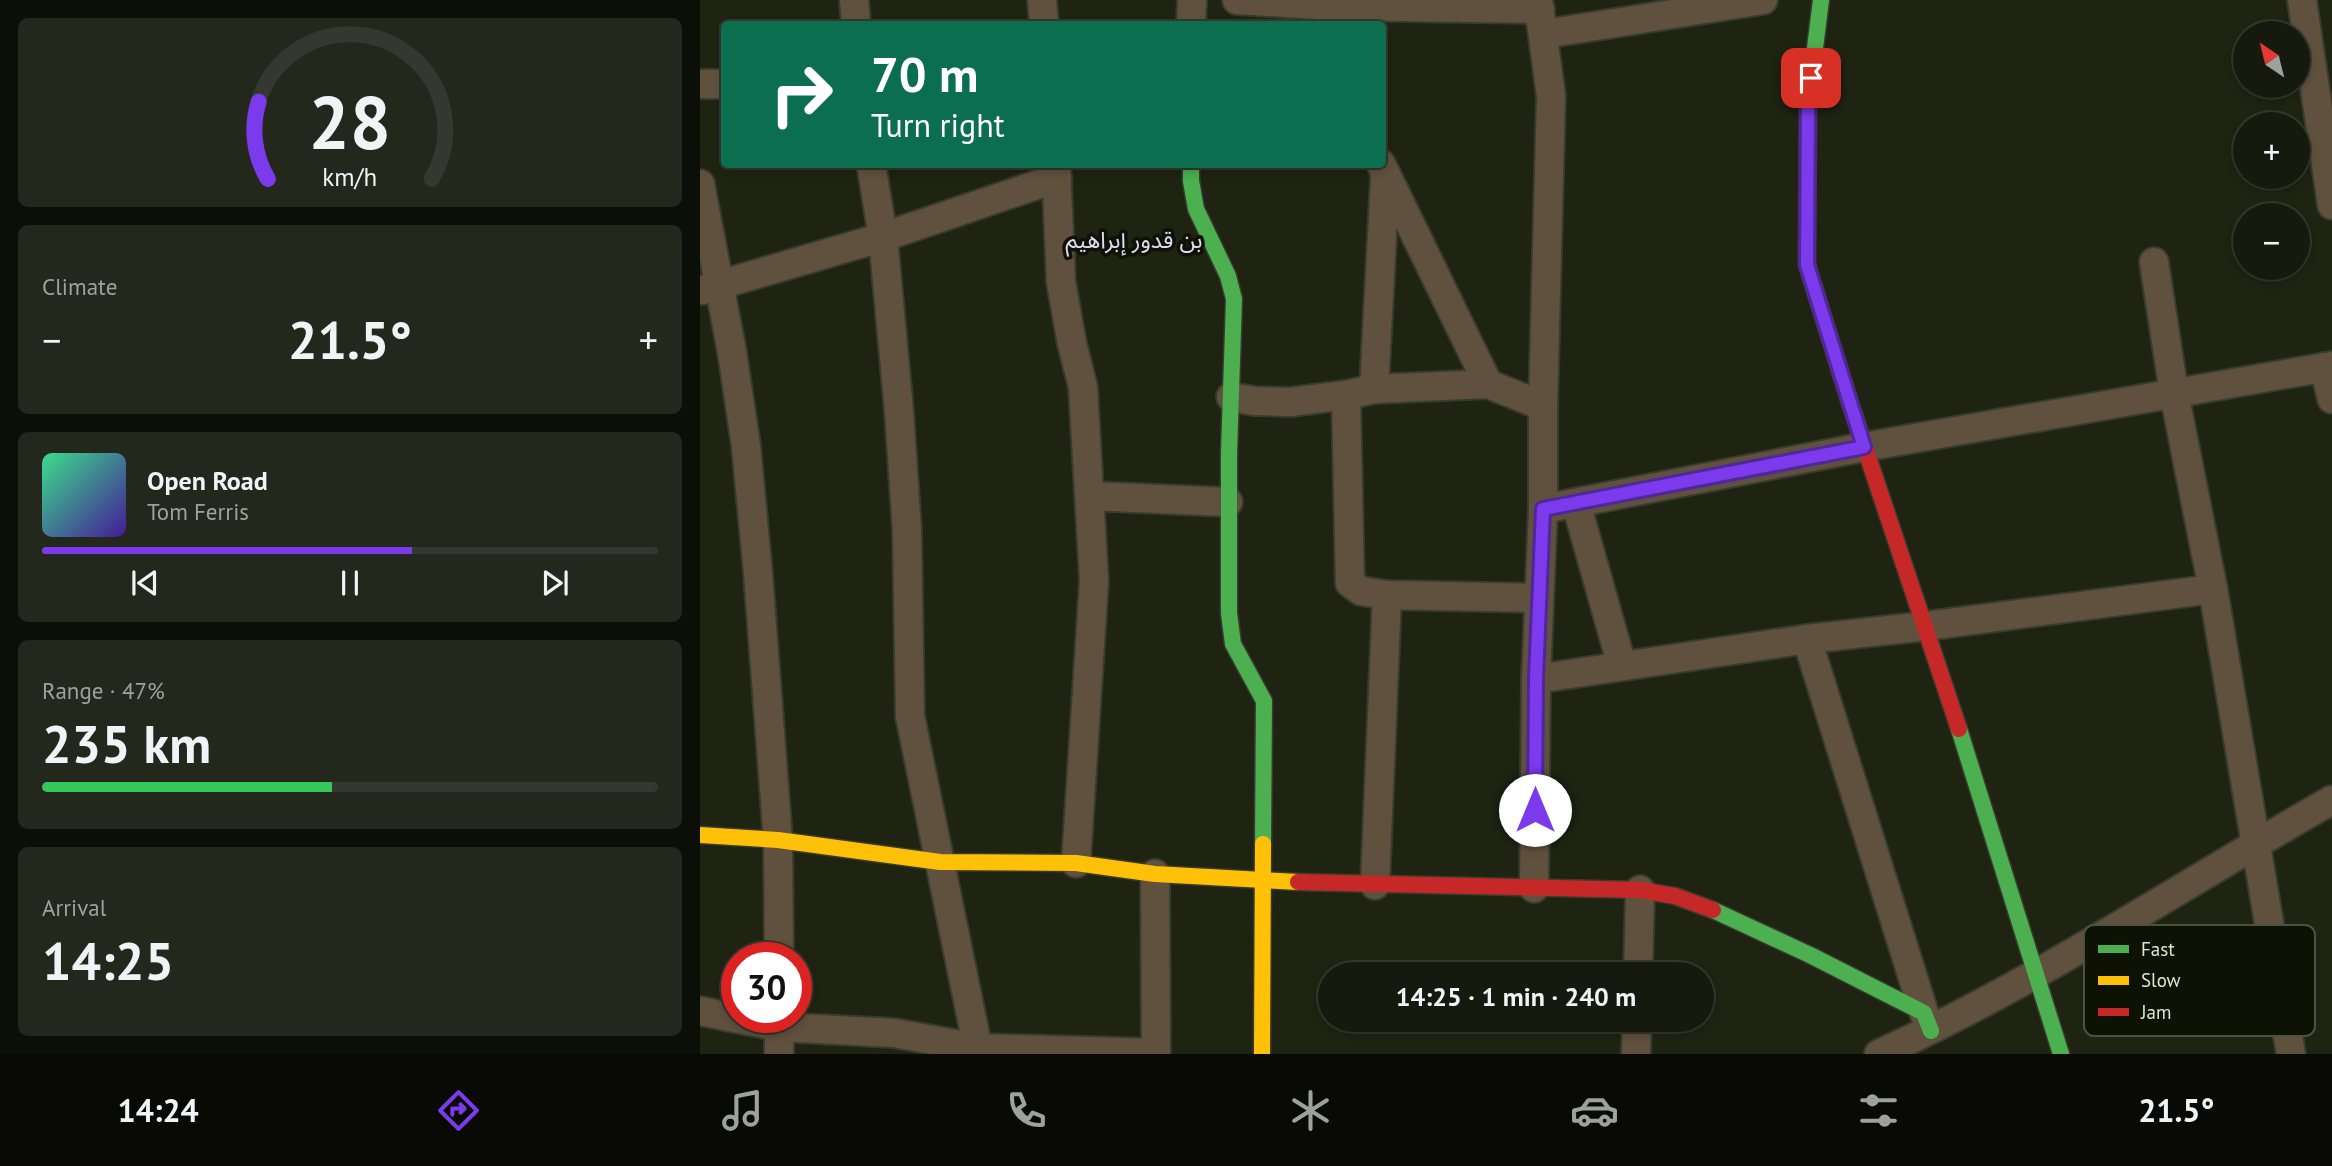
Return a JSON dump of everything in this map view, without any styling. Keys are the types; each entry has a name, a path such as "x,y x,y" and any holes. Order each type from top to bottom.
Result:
{"street":[{"path":"854,0 856,21"},
{"path":"1042,0 1044,21"},
{"path":"1191,21 1192,0"},
{"path":"1237,0 1334,10 1541,14 1758,1"},
{"path":"1821,0 1808,104 1807,265 1864,447 1926,626 2062,1054"},
{"path":"2302,0 2331,197"},
{"path":"1534,888 1536,678 1543,509 1551,96 1541,14"},
{"path":"700,84 721,85"},
{"path":"872,168 883,237 899,411 907,531 910,716 978,1051"},
{"path":"1191,168 1196,209 1228,276 1234,299 1228,502 1231,637 1264,701 1262,1054"},
{"path":"1383,170 1488,384"},
{"path":"1374,388 1383,170"},
{"path":"709,287 883,237 1056,171 1061,282 1083,387 1094,581 1076,863"},
{"path":"700,184 709,287 732,352 746,446 778,840 779,942"},
{"path":"2154,262 2174,393 2213,589 2268,925"},
{"path":"1543,509 1864,447 2328,366 2332,399"},
{"path":"1231,397 1290,402 1346,396 1374,388 1488,384 1543,406"},
{"path":"1346,396 1350,583 1361,591 1387,594 1539,598"},
{"path":"1090,496 1228,502"},
{"path":"1576,503 1622,666"},
{"path":"1536,678 1807,639 2213,589"},
{"path":"1375,885 1387,594"},
{"path":"1807,639 1927,1022"},
{"path":"2117,925 2332,800"},
{"path":"700,835 778,840 940,862 1076,863 1155,874 1263,881 1640,890 1668,893 1699,903 1855,976 1927,1022"},
{"path":"812,1032 894,1032 978,1051 1156,1054 1155,874"},
{"path":"1638,962 1640,890"},
{"path":"1879,1054 1927,1022 2036,973 2084,945"},
{"path":"700,1011 721,1017"},
{"path":"1636,1054 1637,1032"},
{"path":"2288,1036 2291,1054"}],"traffic: fast":[{"path":"1821,0 1808,104 1807,265 1849,400"},
{"path":"1191,168 1196,209 1228,276 1234,299 1229,453 1229,613 1233,644 1264,701 1263,844"},
{"path":"1959,729 2061,1054"},
{"path":"1713,910 1810,955 1924,1013 1931,1031"}],"traffic: slow":[{"path":"700,835 778,840 940,862 1076,863 1155,874 1298,882"},
{"path":"1262,1054 1263,844"}],"traffic: jam":[{"path":"1849,400 1959,729"},
{"path":"1298,882 1640,890 1675,896 1713,910"}],"district":[{"name":"بن قدور إبراهيم","path":"1134,240"}],"route":[{"path":"1535,810 1536,678 1543,509 1864,447 1807,265 1808,104 1811,78"}]}
